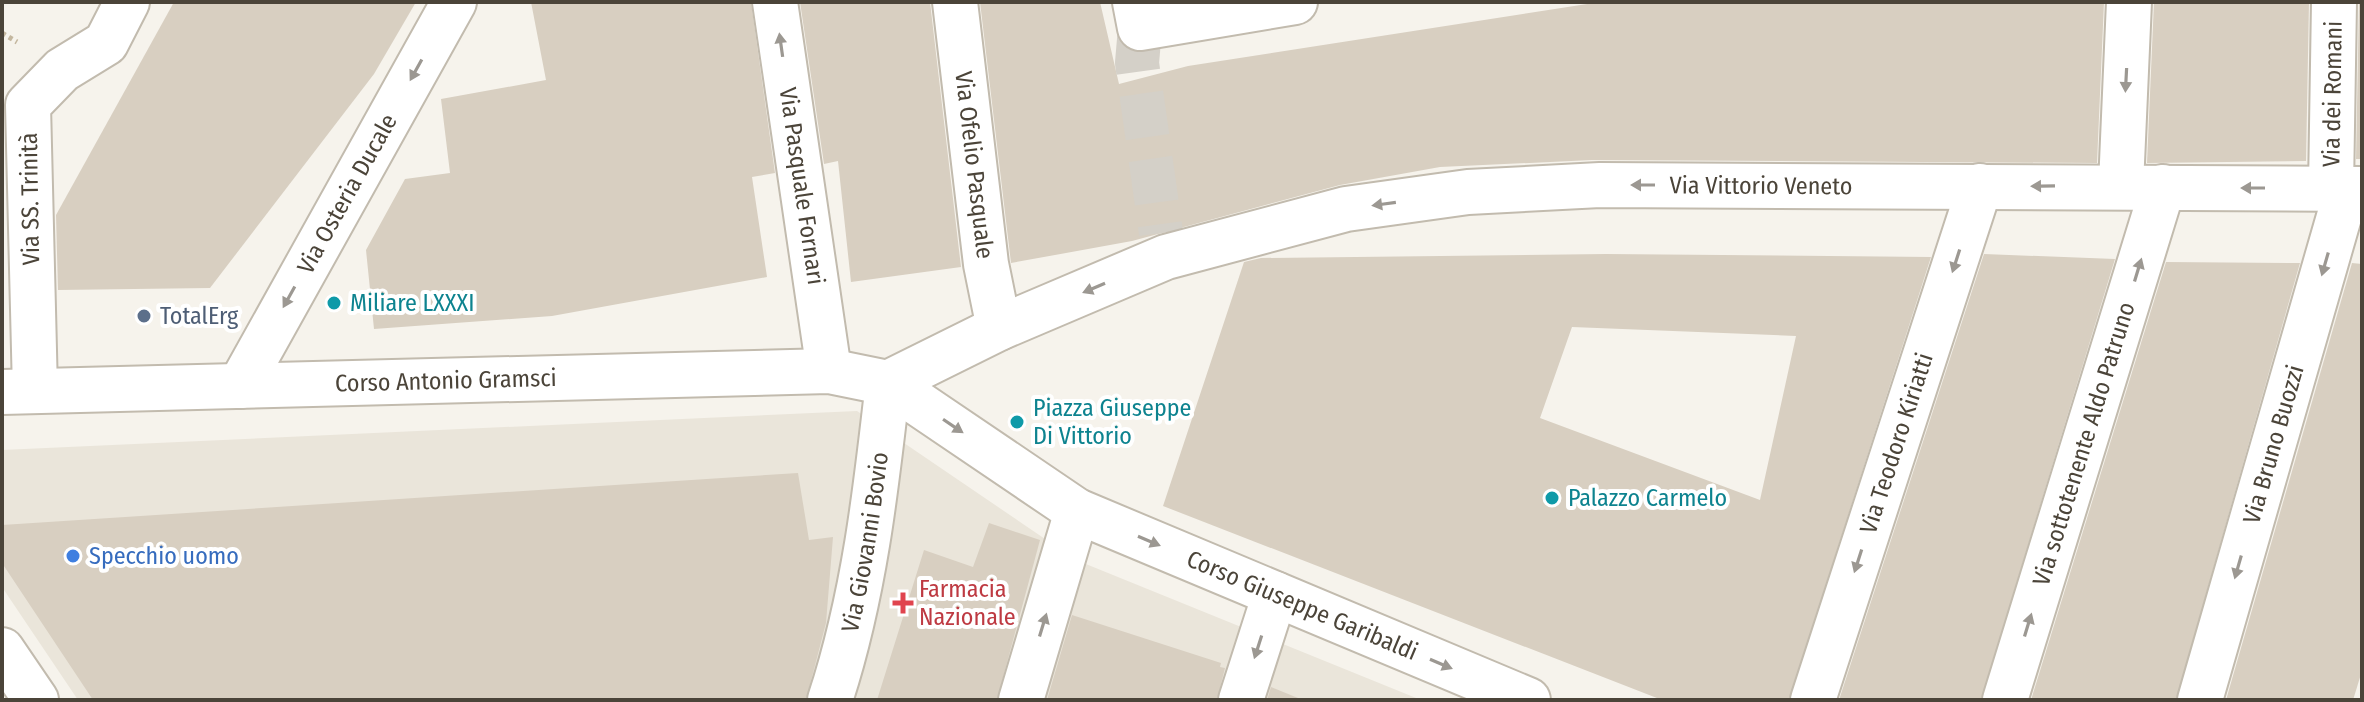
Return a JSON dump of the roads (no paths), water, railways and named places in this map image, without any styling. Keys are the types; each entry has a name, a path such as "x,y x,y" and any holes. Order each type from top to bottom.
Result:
{"street":[{"name":"Via SS. Trinità","path":"19,392 28,105 62,70 106,43 127,2"},
{"name":"Via Osteria Ducale","path":"240,386 454,2"},
{"name":"Via Pasquale Fornari","path":"775,2 829,371"},
{"name":"Via Ofelio Pasquale","path":"955,2 986,264 999,328"},
{"path":"1138,15 1295,2"},
{"path":"2121,185 2129,2"},
{"name":"Via dei Romani","path":"2334,2 2347,188"},
{"name":"Via Vittorio Veneto","path":"999,328 1164,245 1346,209 1468,192 1600,185 2347,188"},
{"name":"Via Teodoro Kiriatti","path":"1813,700 1980,186"},
{"name":"Via sottotenente Aldo Patruno","path":"2005,700 2163,187"},
{"name":"Via Bruno Buozzi","path":"2200,700 2347,188"},
{"path":"999,328 888,383 1077,511 1021,700"},
{"name":"Corso Antonio Gramsci","path":"19,392 829,371 888,383"},
{"name":"Via Giovanni Bovio","path":"830,700 845,653 871,521 888,383"},
{"name":"Corso Giuseppe Garibaldi","path":"1077,511 1275,594 1481,691 1528,700"},
{"path":"1241,700 1275,594"},
{"path":"2,650 36,700"}],"tunnel":[{"path":"1140,28 1137,63 1161,233"}],"place":[{"name":"Miliare LXXXI","path":"334,303"},
{"name":"TotalErg","path":"144,316"},
{"name":"Piazza Giuseppe Di Vittorio","path":"1017,422"},
{"name":"Palazzo Carmelo","path":"1552,498"},
{"name":"Specchio uomo","path":"73,556"},
{"name":"Farmacia Nazionale","path":"903,603"}]}
